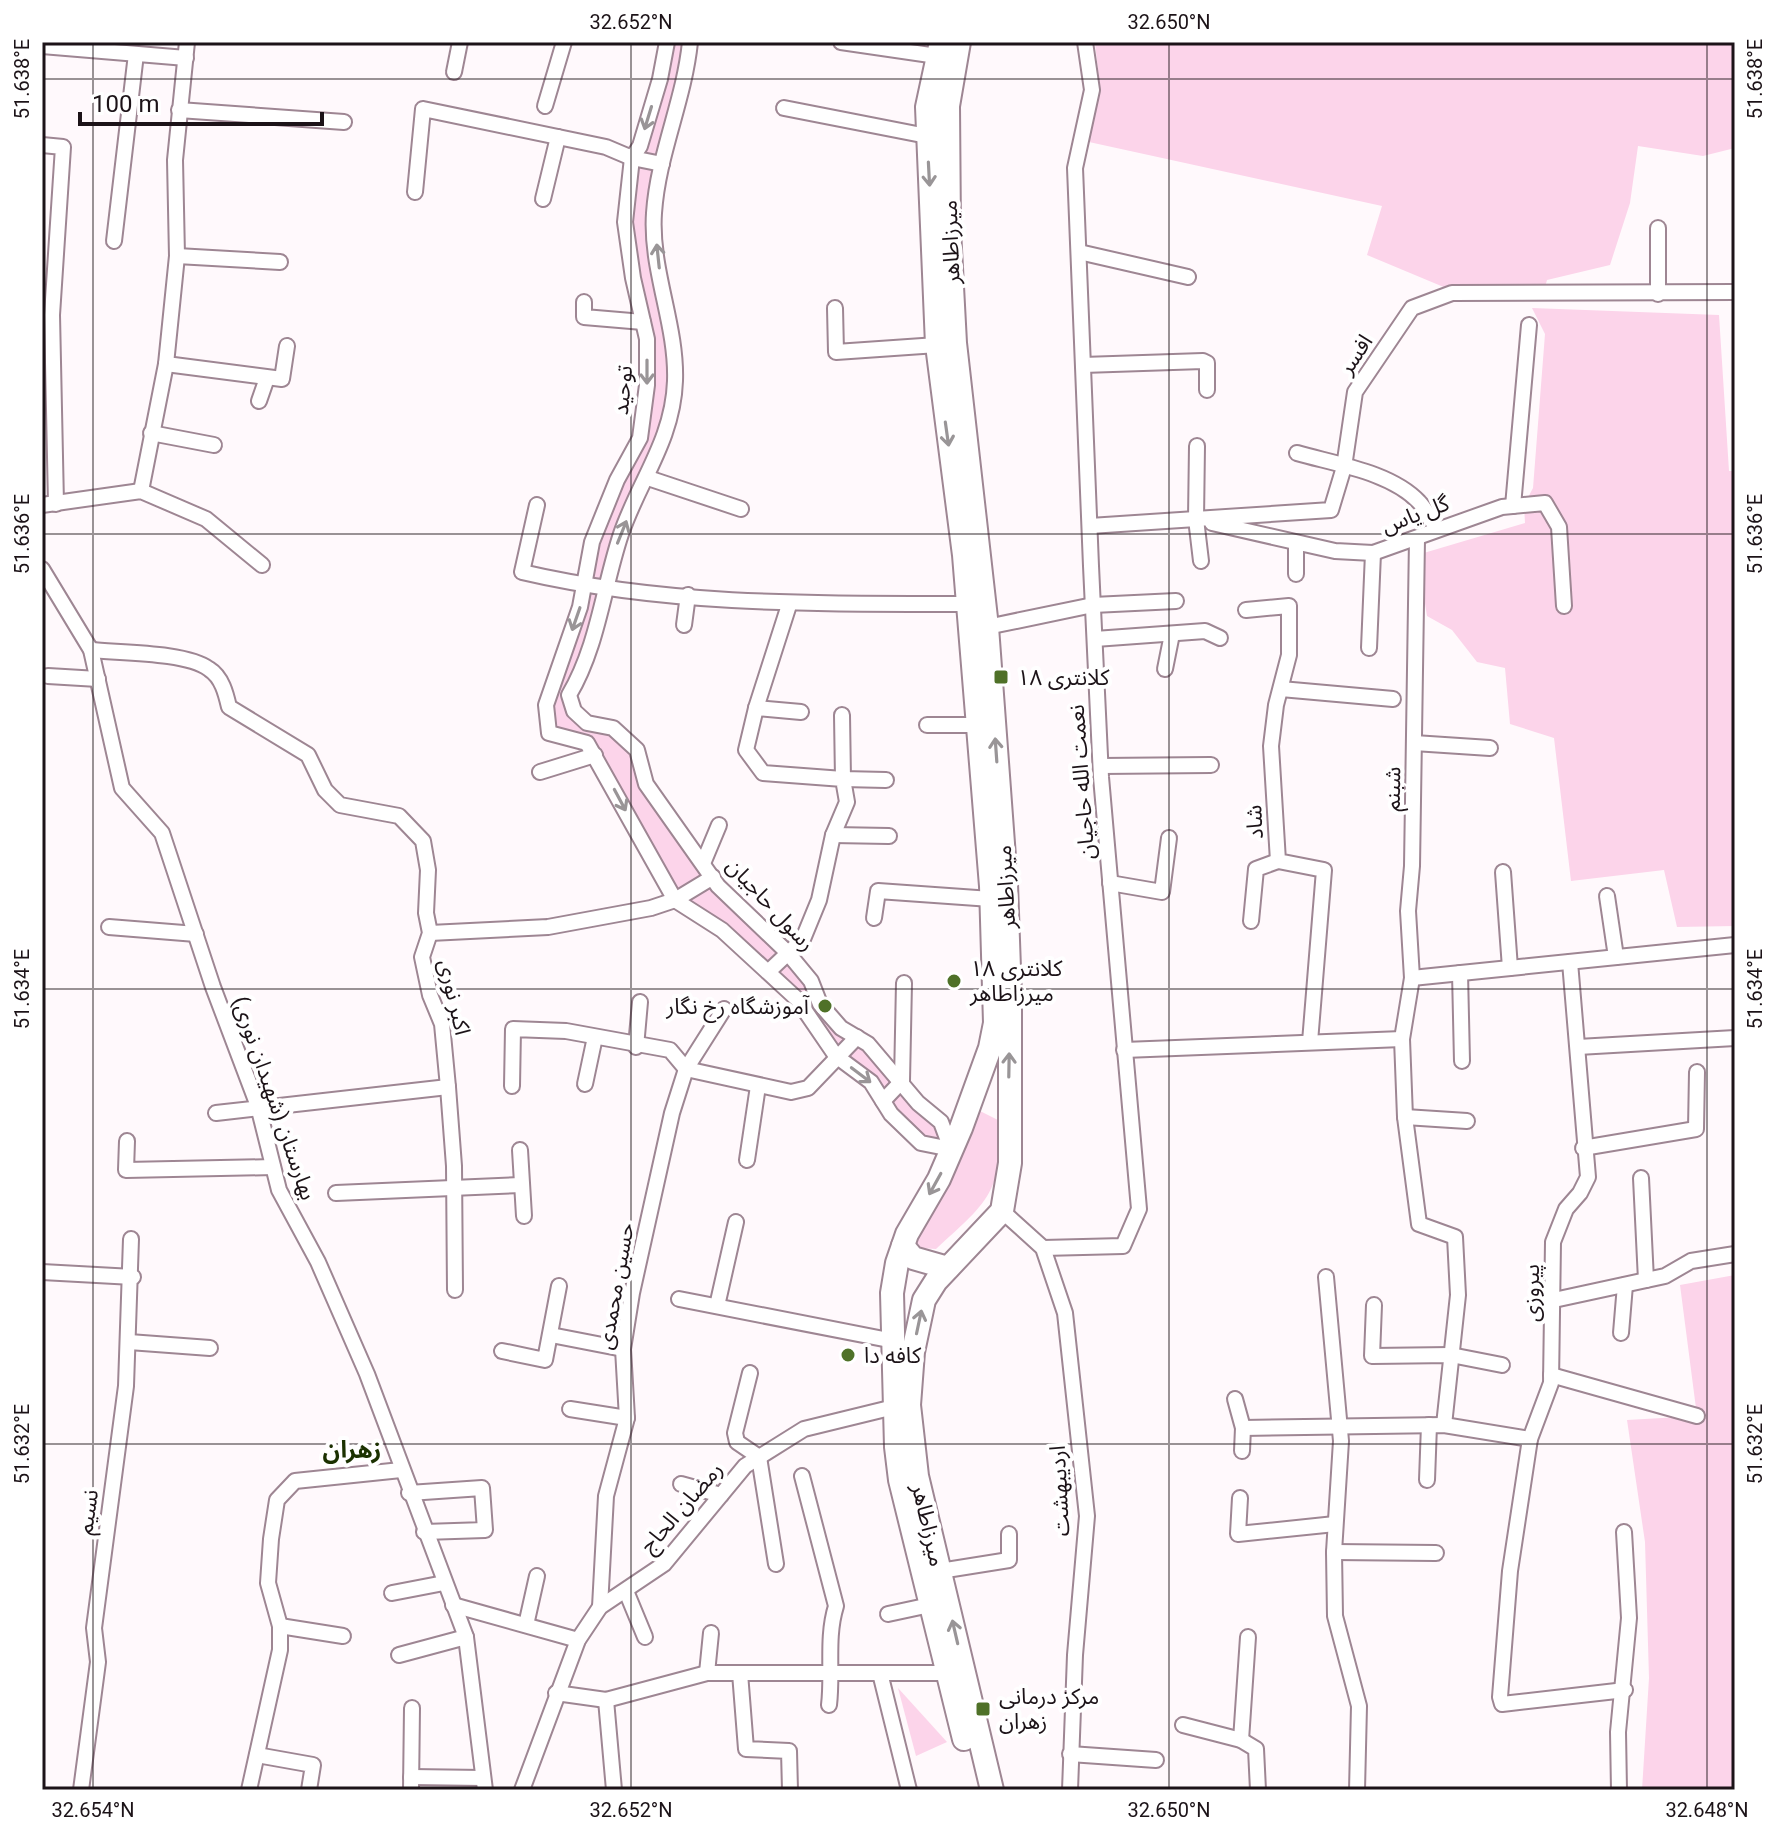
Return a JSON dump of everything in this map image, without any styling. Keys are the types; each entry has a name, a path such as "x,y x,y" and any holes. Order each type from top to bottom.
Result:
{"main road":[{"name":"میرزاطاهر","path":"959,42 948,106 949,230 955,343 987,627 1006,884 1010,997 1009,1178 1002,1211 948,1268 924,1300 913,1352 909,1405 917,1476 992,1790"},
{"name":"میرزاطاهر","path":"939,49 927,107 937,345 968,604 991,899 995,1023 951,1149 903,1246 892,1293 894,1407 900,1480 977,1790"},
{"path":"971,1099 996,1101 1009,1108"},
{"path":"903,1246 913,1258 948,1268"}],"street":[{"path":"141,491 166,364 177,256 175,160 187,42"},
{"path":"454,72 460,42"},
{"path":"545,106 564,42"},
{"name":"توحید","path":"595,755 587,743 549,733 546,705 584,586 592,542 611,495 640,438 647,385 647,339 625,222 632,158 640,146 660,79 667,42"},
{"path":"604,587 622,529 666,438 675,383 673,327 659,273 654,215 662,164 686,83 690,42"},
{"path":"841,42 939,49"},
{"name":"نعمت الله حاجیان","path":"1043,1248 1123,1246 1139,1209 1101,766 1093,605 1075,168 1092,90 1085,42"},
{"path":"42,46 117,47 136,54 186,58"},
{"path":"114,241 136,54"},
{"path":"784,108 927,136"},
{"path":"415,192 423,109 606,147 632,158 662,164"},
{"path":"179,110 344,122"},
{"path":"543,199 558,137"},
{"path":"42,145 63,147 52,315 49,504 141,491 206,519 262,565"},
{"path":"1658,228 1658,294"},
{"path":"1079,252 1188,277"},
{"path":"177,256 280,262"},
{"name":"افسر","path":"1090,526 1327,513 1334,507 1344,467 1355,392 1412,308 1452,293 1735,292"},
{"path":"584,302 584,317 643,322"},
{"path":"835,308 836,352 937,345"},
{"path":"1513,506 1529,325"},
{"path":"166,364 282,379 287,346"},
{"path":"1083,365 1203,361 1207,363 1207,390"},
{"path":"259,401 267,378"},
{"path":"151,433 214,445"},
{"path":"1197,446 1196,519 1201,561"},
{"path":"1297,453 1377,477 1410,494 1421,503 1436,528"},
{"path":"648,478 741,509"},
{"path":"611,495 636,503"},
{"name":"گل یاس","path":"1196,519 1335,551 1373,553 1417,539 1436,528 1513,506 1545,503 1559,527 1564,606"},
{"path":"537,505 522,572 584,586 789,605 968,604"},
{"name":"شبنم","path":"1417,539 1408,911 1412,978 1402,1039 1405,1117 1419,1224 1455,1237 1458,1295 1451,1355"},
{"path":"1296,543 1296,574"},
{"path":"1369,648 1373,553"},
{"name":"بهارستان (شهیدان نوری)","path":"42,569 91,650 122,788 162,833 258,1106 279,1190 318,1262 367,1374 409,1493 466,1637 484,1784"},
{"name":"رسول حاجیان","path":"604,587 586,666 569,695 574,711 587,723 613,728 637,750 646,784 713,877 755,923 787,952 811,981 820,1004 841,1028 868,1044 918,1103 941,1122 951,1149"},
{"path":"684,625 688,595"},
{"path":"987,627 1093,605 1176,601"},
{"path":"789,605 746,750 763,773 807,779 886,780"},
{"name":"شاد","path":"1246,610 1289,606 1289,655 1271,746 1278,861 1324,870 1310,1042"},
{"path":"1095,639 1205,631 1220,638"},
{"path":"1165,669 1172,634"},
{"name":"اکبر نوری","path":"91,650 189,661 209,669 225,690 229,707 308,755 325,790 340,805 399,816 412,826 423,841 428,870 426,913 430,933 422,957 430,995 442,1024 455,1186 455,1290"},
{"path":"48,676 98,679"},
{"path":"1281,689 1393,699"},
{"path":"756,708 801,712"},
{"path":"768,972 803,939 819,900 833,835 847,802 843,779 842,715"},
{"path":"927,725 976,725"},
{"path":"1414,743 1490,748"},
{"path":"540,772 595,755 675,900 742,946 797,999 836,1056 871,1082 883,1101 921,1143 951,1149"},
{"path":"1101,766 1211,765"},
{"path":"704,861 719,825"},
{"path":"833,835 889,836"},
{"path":"1110,883 1162,892 1169,838"},
{"path":"1251,921 1256,869 1278,861"},
{"path":"1503,872 1510,968"},
{"path":"430,933 548,927 675,900 713,877"},
{"path":"874,918 878,891 991,899"},
{"path":"1607,896 1616,957"},
{"path":"742,946 755,923"},
{"path":"109,927 196,934"},
{"path":"1412,978 1735,945"},
{"name":"پیروزی","path":"1570,962 1583,1148 1588,1177 1566,1209 1553,1242 1551,1375 1544,1407 1530,1439 1510,1571 1500,1697 1502,1704 1625,1690"},
{"path":"1460,973 1462,1061"},
{"path":"883,1101 902,1081 904,983"},
{"path":"636,1047 640,1002"},
{"name":"حسین محمدی","path":"600,1607 606,1496 627,1418 623,1349 672,1113 686,1069 724,1009"},
{"path":"512,1086 513,1029 566,1031 636,1047 670,1050 686,1069 791,1092 808,1088 857,1037"},
{"path":"585,1084 595,1037"},
{"path":"1578,1047 1735,1038"},
{"path":"1124,1050 1402,1039"},
{"path":"1583,1148 1696,1129 1697,1072"},
{"path":"747,1160 758,1086"},
{"path":"216,1113 448,1087"},
{"path":"1405,1117 1467,1121"},
{"path":"127,1141 126,1170 273,1167"},
{"path":"520,1150 524,1216"},
{"path":"1641,1178 1646,1280"},
{"path":"336,1193 521,1185"},
{"name":"اردیبهشت","path":"1002,1211 1043,1248 1065,1313 1087,1516 1070,1790"},
{"path":"717,1306 736,1222"},
{"name":"نسیم","path":"81,1790 98,1662 94,1628 126,1386 133,1277 131,1239"},
{"path":"1554,1300 1665,1276 1691,1261 1735,1254"},
{"path":"42,1272 133,1277"},
{"path":"1326,1277 1340,1426 1334,1552 1335,1616 1359,1706 1357,1790"},
{"path":"1621,1333 1625,1285"},
{"path":"502,1351 545,1360 559,1286"},
{"path":"679,1299 894,1341"},
{"path":"1374,1305 1372,1356 1451,1355 1502,1365"},
{"path":"551,1335 623,1349"},
{"path":"129,1342 210,1348"},
{"path":"1427,1480 1451,1355"},
{"path":"750,1373 735,1433 737,1442 759,1457 776,1564"},
{"path":"1551,1375 1697,1416"},
{"path":"1235,1399 1243,1428 1242,1451"},
{"name":"رمضان الحاج","path":"522,1790 578,1640 600,1607 664,1564 745,1466 804,1429 894,1407"},
{"path":"570,1409 627,1418"},
{"path":"1243,1428 1436,1425 1530,1439"},
{"path":"249,1790 280,1650 280,1626 268,1583 277,1500 295,1481 401,1470"},
{"path":"802,1476 836,1606 830,1625 833,1672 829,1705"},
{"path":"681,1484 721,1495"},
{"path":"409,1493 482,1488 485,1530 424,1532"},
{"path":"1240,1498 1238,1534 1335,1524"},
{"path":"1619,1790 1618,1732 1625,1690 1629,1618 1624,1532"},
{"path":"940,1571 1009,1560 1009,1534"},
{"path":"1334,1552 1436,1553"},
{"path":"526,1625 537,1576"},
{"path":"392,1593 444,1583"},
{"path":"626,1591 645,1637"},
{"path":"453,1605 578,1640"},
{"path":"888,1614 930,1605"},
{"path":"280,1626 343,1636"},
{"path":"707,1673 711,1633"},
{"path":"399,1655 466,1637"},
{"path":"1241,1740 1248,1637"},
{"path":"556,1693 606,1700 707,1673 947,1673"},
{"path":"740,1673 746,1749 789,1751 790,1790"},
{"path":"880,1673 909,1790"},
{"path":"606,1700 614,1790"},
{"path":"412,1708 411,1784 484,1784"},
{"path":"1183,1725 1241,1740 1256,1749 1258,1790"},
{"path":"1070,1754 1156,1760"},
{"path":"257,1755 313,1765 309,1790"}],"shaded area":[{"path":"668,42 688,42 651,213 672,384 664,439 620,528 583,666 567,693 576,719 612,730 635,753 703,865 782,950 819,1004 868,1046 939,1123 949,1147 925,1139 839,1058 812,1016 679,900 599,757 551,728 551,707 592,552 648,394 629,224 634,162"},
{"path":"1735,42 1735,148 1703,156 1638,146 1630,203 1610,265 1547,280 1545,287 1446,288 1367,255 1382,206 1089,142 1100,89 1095,43"},
{"path":"1532,308 1719,315 1729,471 1735,471 1735,926 1677,927 1664,870 1571,881 1554,738 1510,724 1505,668 1477,662 1452,630 1427,616 1417,555 1525,523 1524,505 1533,488 1545,334"},
{"path":"978,1110 998,1120 1000,1144 995,1180 979,1208 936,1249 920,1248 916,1240"},
{"path":"1735,1275 1735,1790 1642,1790 1649,1678 1645,1542 1627,1420 1697,1416 1680,1285"},
{"path":"898,1688 947,1742 916,1756"}],"place":[{"name":"کلانتری ۱۸","path":"1001,677"},
{"name":"کلانتری ۱۸ میرزاطاهر","path":"954,981"},
{"name":"آموزشگاه رخ نگار","path":"825,1006"},
{"name":"کافه دا","path":"848,1355"},
{"name":"مرکز درمانی زهران","path":"983,1709"}],"district":[{"name":"زهران","path":"352,1450"}]}
